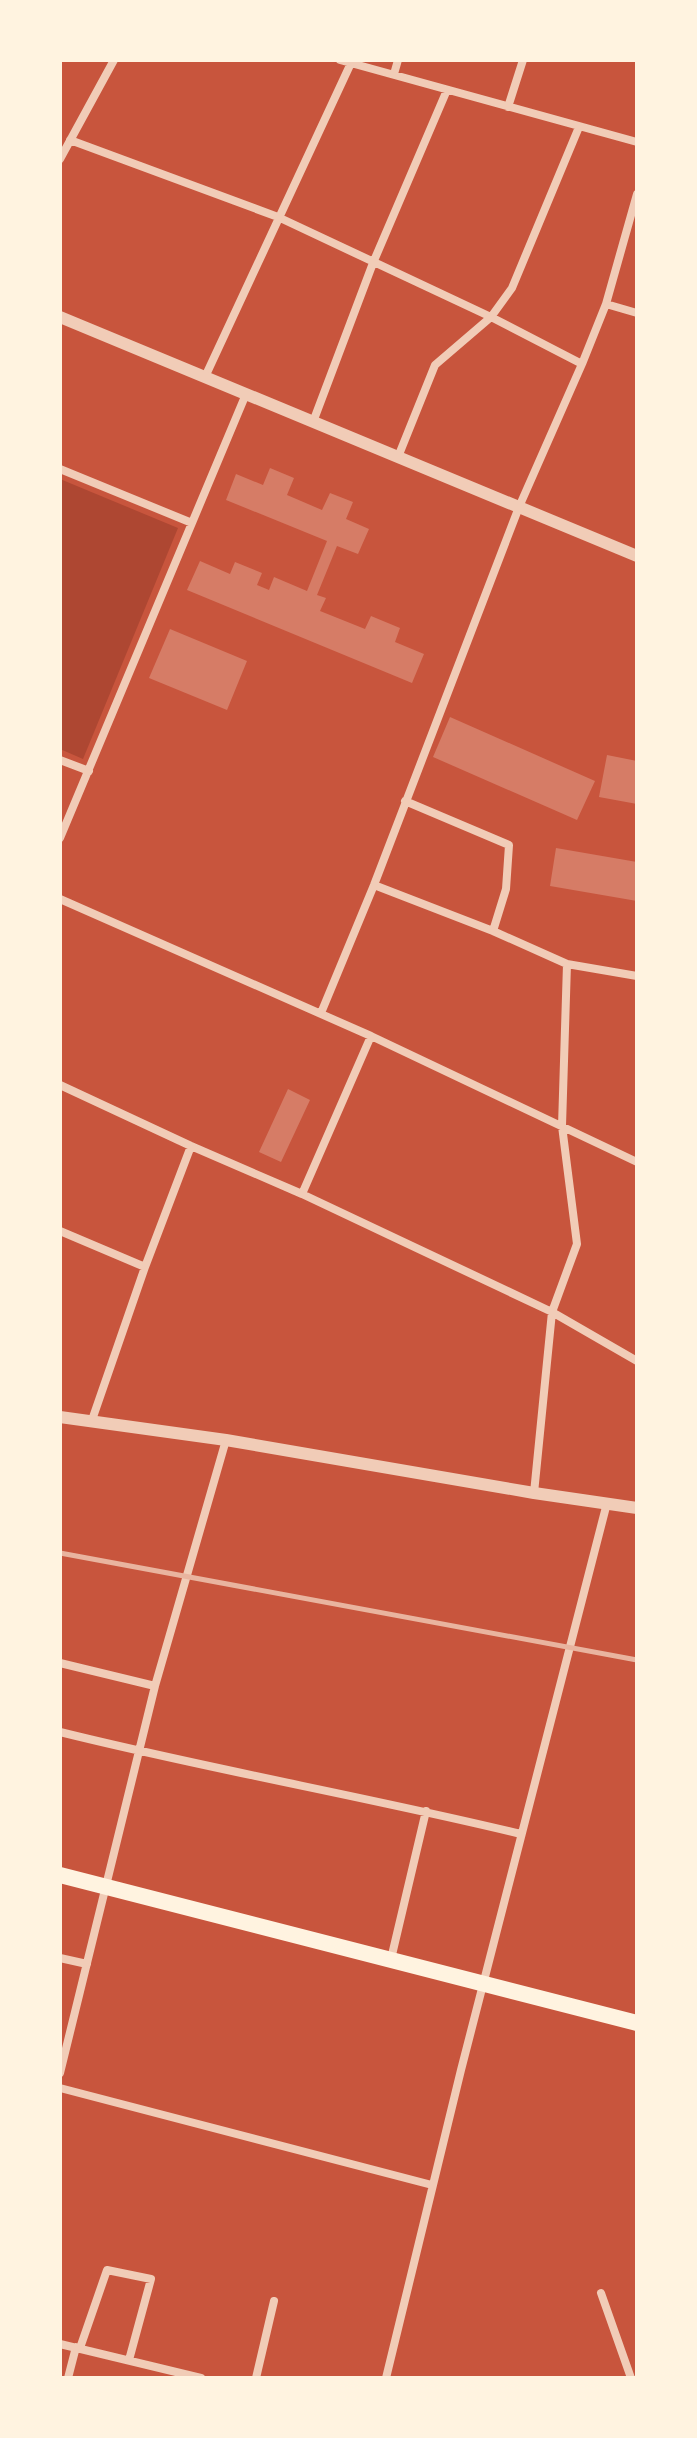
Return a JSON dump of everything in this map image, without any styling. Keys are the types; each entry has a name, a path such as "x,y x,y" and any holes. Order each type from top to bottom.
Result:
{"main road":[{"path":"60,1875 637,2023"}],"street":[{"path":"60,159 114,60"},
{"path":"340,60 637,142"},
{"path":"394,74 398,60"},
{"path":"508,107 523,60"},
{"path":"205,377 351,63"},
{"path":"313,422 373,263 447,90"},
{"path":"398,457 435,365 491,317 512,288 579,127"},
{"path":"70,140 278,217 491,317 582,364"},
{"path":"321,1013 374,885 519,507 606,304 637,194"},
{"path":"606,304 637,313"},
{"path":"60,317 637,555"},
{"path":"60,838 246,394"},
{"path":"60,469 192,523"},
{"path":"60,760 89,771"},
{"path":"405,801 509,845 506,889 493,931"},
{"path":"374,885 493,931 567,964 637,976"},
{"path":"60,899 321,1013 637,1162"},
{"path":"534,1493 552,1312 577,1244 562,1126 567,964"},
{"path":"302,1194 371,1036"},
{"path":"60,1085 302,1194 552,1312 637,1361"},
{"path":"92,1420 191,1146"},
{"path":"60,1231 145,1267"},
{"path":"60,1417 226,1440 637,1508"},
{"path":"60,2073 155,1686 226,1440"},
{"path":"386,2378 432,2185 607,1503"},
{"path":"60,1663 155,1686"},
{"path":"60,1732 139,1752 426,1811 521,1834"},
{"path":"391,1959 426,1811"},
{"path":"60,1958 87,1964"},
{"path":"60,2088 432,2185"},
{"path":"68,2378 107,2270 151,2279 129,2360"},
{"path":"601,2293 631,2378"},
{"path":"256,2378 274,2301"},
{"path":"60,2344 201,2378"}],"shaded area":[{"path":"60,479 178,528 83,759 60,749"}],"building":[{"path":"270,468 294,478 287,495 322,510 330,493 353,502 346,519 369,529 358,554 337,546 317,595 326,598 320,611 365,629 371,616 400,628 395,642 424,654 412,683 187,590 200,561 230,574 235,562 262,573 257,585 269,590 274,577 307,591 327,541 226,500 236,474 263,485"},
{"path":"170,629 247,661 227,710 149,678"},
{"path":"450,717 595,781 577,820 433,757"},
{"path":"607,755 637,761 637,804 599,797"},
{"path":"556,848 637,862 637,901 550,886"},
{"path":"288,1089 310,1100 281,1162 259,1152"}],"railway":[{"path":"60,1553 637,1660"}]}
